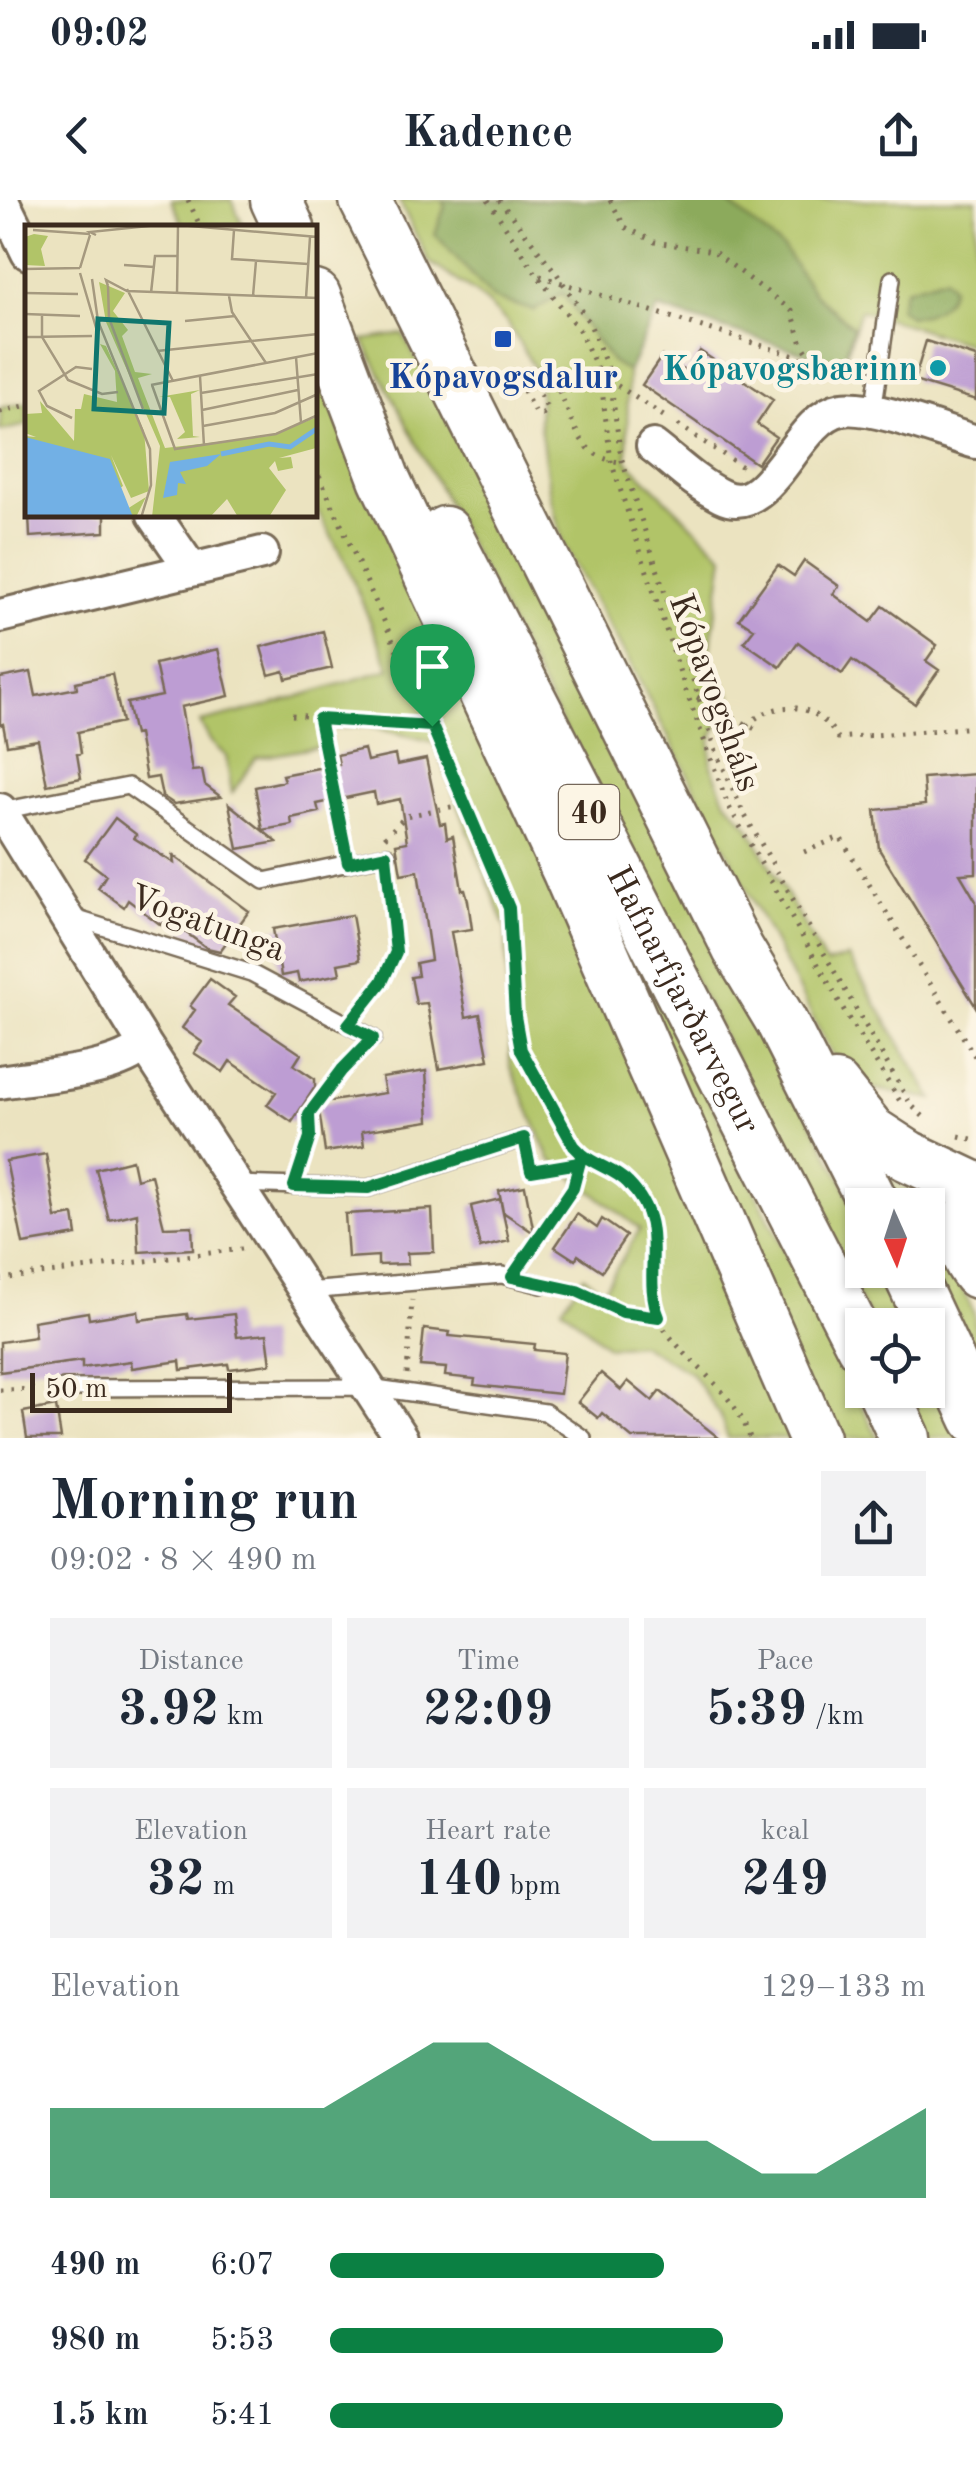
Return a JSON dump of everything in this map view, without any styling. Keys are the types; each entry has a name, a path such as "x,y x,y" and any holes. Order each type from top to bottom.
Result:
{"main road":[{"path":"276,200 288,225"},
{"name":"Hafnarfjarðarvegur","path":"366,200 738,949 781,1021 865,1188"},
{"name":"Hafnarfjarðarvegur","path":"318,284 845,1313"},
{"path":"318,304 384,478 568,872 814,1438"},
{"path":"781,1021 871,1132 908,1156 976,1188"},
{"path":"916,1288 976,1418"},
{"path":"891,1408 905,1438"}],"street":[{"path":"2,200 25,247"},
{"path":"652,446 723,497 743,500 760,491 822,417 843,409 869,411 976,442"},
{"path":"156,518 192,570"},
{"path":"0,616 262,553"},
{"name":"Vogatunga","path":"0,811 145,1045 401,1438"},
{"path":"0,1082 103,1065 135,1054 145,1045"},
{"path":"976,1201 964,1220 960,1237 963,1255 976,1275"}],"lane":[{"path":"869,411 892,279"},
{"name":"Vogatunga","path":"0,811 128,786 264,881 386,855"},
{"name":"Vogatunga","path":"67,916 251,974 373,1038"},
{"path":"236,1184 368,1188 524,1138"},
{"path":"306,1291 502,1275 542,1285"},
{"path":"63,1388 369,1387 545,1412 582,1438"}],"path":[{"path":"188,200 200,225"},
{"name":"Kópavogsháls","path":"488,200 579,330 600,374 610,462 728,804 849,1019 909,1115"},
{"name":"Kópavogsháls","path":"499,200 590,324 610,381 622,462 699,698 742,812 910,1105 932,1124"},
{"path":"610,200 626,226 655,242 713,251 792,311 802,344 814,362 869,411"},
{"path":"537,275 814,362"},
{"path":"504,377 515,372 535,413 543,414 547,408 532,380 537,369 548,374 591,452 610,462 622,462"},
{"path":"600,374 767,483"},
{"path":"0,412 25,406"},
{"path":"318,473 509,908 515,1016 521,1050 574,1146 619,1176 641,1199 654,1242 653,1292 664,1328 732,1402 744,1418 750,1438"},
{"path":"686,691 755,729"},
{"path":"747,724 783,706 810,710 838,738 976,727"},
{"path":"292,714 432,726"},
{"path":"319,719 348,863"},
{"path":"348,1025 382,982 396,952 384,835 406,816 466,804"},
{"path":"804,852 840,836 976,1058"},
{"path":"294,1186 310,1137 309,1114 342,1070 373,1038"},
{"path":"947,1133 976,1140"},
{"path":"524,1138 531,1171 579,1163"},
{"path":"512,1277 573,1188 582,1154"},
{"path":"0,1278 275,1245"},
{"path":"406,1392 413,1282"},
{"path":"542,1285 577,1291 623,1312 659,1317"},
{"path":"0,1390 63,1388"}],"green space":[{"path":"171,200 231,200 243,225 183,225"},
{"path":"399,200 976,200 976,346 860,310 843,365 657,308 628,372 627,461 724,556 709,659 731,697 711,740 711,765 725,799 748,826 826,964 848,957 933,1099 847,1084 636,674 563,544 550,495 539,419 540,378 507,322 476,293 429,262"},
{"path":"442,200 725,200 785,250 815,295 853,327 843,365 658,308 628,372 611,361 562,293 534,311 493,298 435,234 445,206"},
{"path":"945,277 952,287 936,309 909,316 899,308 905,289"},
{"path":"403,334 846,1188 845,1271 363,340"},
{"path":"318,377 485,721 800,1438 728,1438 720,1415 691,1373 640,1344 608,1347 562,1307 584,1276 603,1291 640,1229 550,1159 510,1066 506,928 434,742 367,726 327,729 330,745 256,758 232,793 226,756 211,742 200,722 390,669 347,566 318,512"},
{"path":"25,403 25,425 0,431 0,408"},
{"path":"476,632 845,1372 845,1408 863,1408 878,1438 826,1438"},
{"path":"878,1172 906,1188 884,1188"},
{"path":"945,1254 974,1314 976,1387 945,1308 935,1288 945,1288"},
{"path":"854,1288 898,1288 908,1308 864,1308"},
{"path":"945,1390 965,1438 924,1438 912,1408 945,1408"}],"building":[{"name":"Kópavogsbærinn","path":"926,341 976,357 976,400 914,381"},
{"path":"700,351 773,400 757,424 776,437 757,464 642,385 662,356 686,372"},
{"path":"29,518 105,518 105,532 30,537"},
{"path":"804,561 839,586 833,594 871,622 883,606 937,645 926,661 939,670 915,704 852,660 842,674 798,642 780,667 744,642 754,629 739,619 778,565 794,576"},
{"path":"323,631 332,668 286,679 284,671 269,675 261,647"},
{"path":"218,649 229,696 181,707 192,771 202,770 205,785 221,797 174,804 162,796 158,777 146,779 138,734 134,735 127,703 162,696 155,664"},
{"path":"31,672 36,696 77,688 76,682 112,674 122,722 78,732 81,778 47,785 38,740 7,745 3,724 0,725 0,678"},
{"path":"364,749 367,761 395,755 397,765 426,759 440,824 445,823 447,838 453,836 462,890 468,901 472,929 451,932 466,1017 480,1014 489,1060 439,1069 427,1003 416,1004 411,977 418,976 416,963 431,960 418,871 401,874 396,844 407,842 400,799 376,804 374,792 317,804 319,812 291,818 292,825 263,830 255,787 284,781 282,775 339,764 337,755"},
{"path":"976,774 976,873 960,874 976,901 976,1007 879,849 875,810 925,805 923,778"},
{"path":"229,804 277,842 238,849"},
{"path":"115,818 137,835 134,838 174,863 173,855 249,911 220,951 207,948 166,918 161,925 128,900 124,907 98,888 106,875 85,859"},
{"path":"352,915 360,960 338,964 340,974 299,982 297,973 281,976 273,929"},
{"path":"210,979 235,997 228,1005 301,1054 294,1065 315,1079 315,1087 292,1122 267,1105 276,1092 230,1061 223,1072 194,1053 202,1042 182,1028 195,1010 190,1006"},
{"path":"426,1071 429,1121 362,1131 364,1146 325,1152 318,1103 385,1093 382,1078"},
{"path":"46,1154 56,1218 74,1215 77,1235 23,1244 6,1161"},
{"path":"132,1160 136,1179 151,1175 164,1227 192,1226 193,1249 139,1252 137,1213 109,1220 96,1169"},
{"path":"525,1186 534,1233 503,1212 499,1191"},
{"path":"500,1199 509,1241 480,1248 471,1206"},
{"path":"432,1209 434,1252 407,1253 408,1264 378,1265 378,1256 348,1258 345,1214"},
{"path":"577,1214 597,1228 602,1219 626,1236 602,1271 578,1255 575,1260 555,1247"},
{"path":"138,1311 139,1320 234,1314 237,1337 267,1334 271,1364 181,1370 180,1361 132,1368 131,1361 82,1368 82,1361 0,1372 0,1342 35,1337 33,1321 88,1312 89,1319"},
{"path":"424,1329 450,1332 449,1336 535,1344 534,1350 565,1353 560,1394 474,1385 475,1379 445,1376 446,1368 420,1366"},
{"path":"601,1373 621,1390 628,1381 652,1401 660,1391 719,1438 632,1438 602,1413 598,1418 578,1402"},
{"path":"56,1406 61,1438 27,1438 23,1412"}],"place":[{"name":"Kópavogsdalur","path":"503,339"},
{"name":"Kópavogsbærinn","path":"938,368"}],"route":[{"path":"432,726 319,719 348,863 386,855 396,952 382,982 348,1025 373,1038 342,1070 309,1114 310,1137 294,1186 368,1188 524,1138 531,1171 579,1163 582,1154 628,1182 641,1199 654,1242 653,1292 659,1317 623,1312 577,1291 512,1277 573,1188 582,1154 521,1050 515,1016 509,908 432,726"}]}
